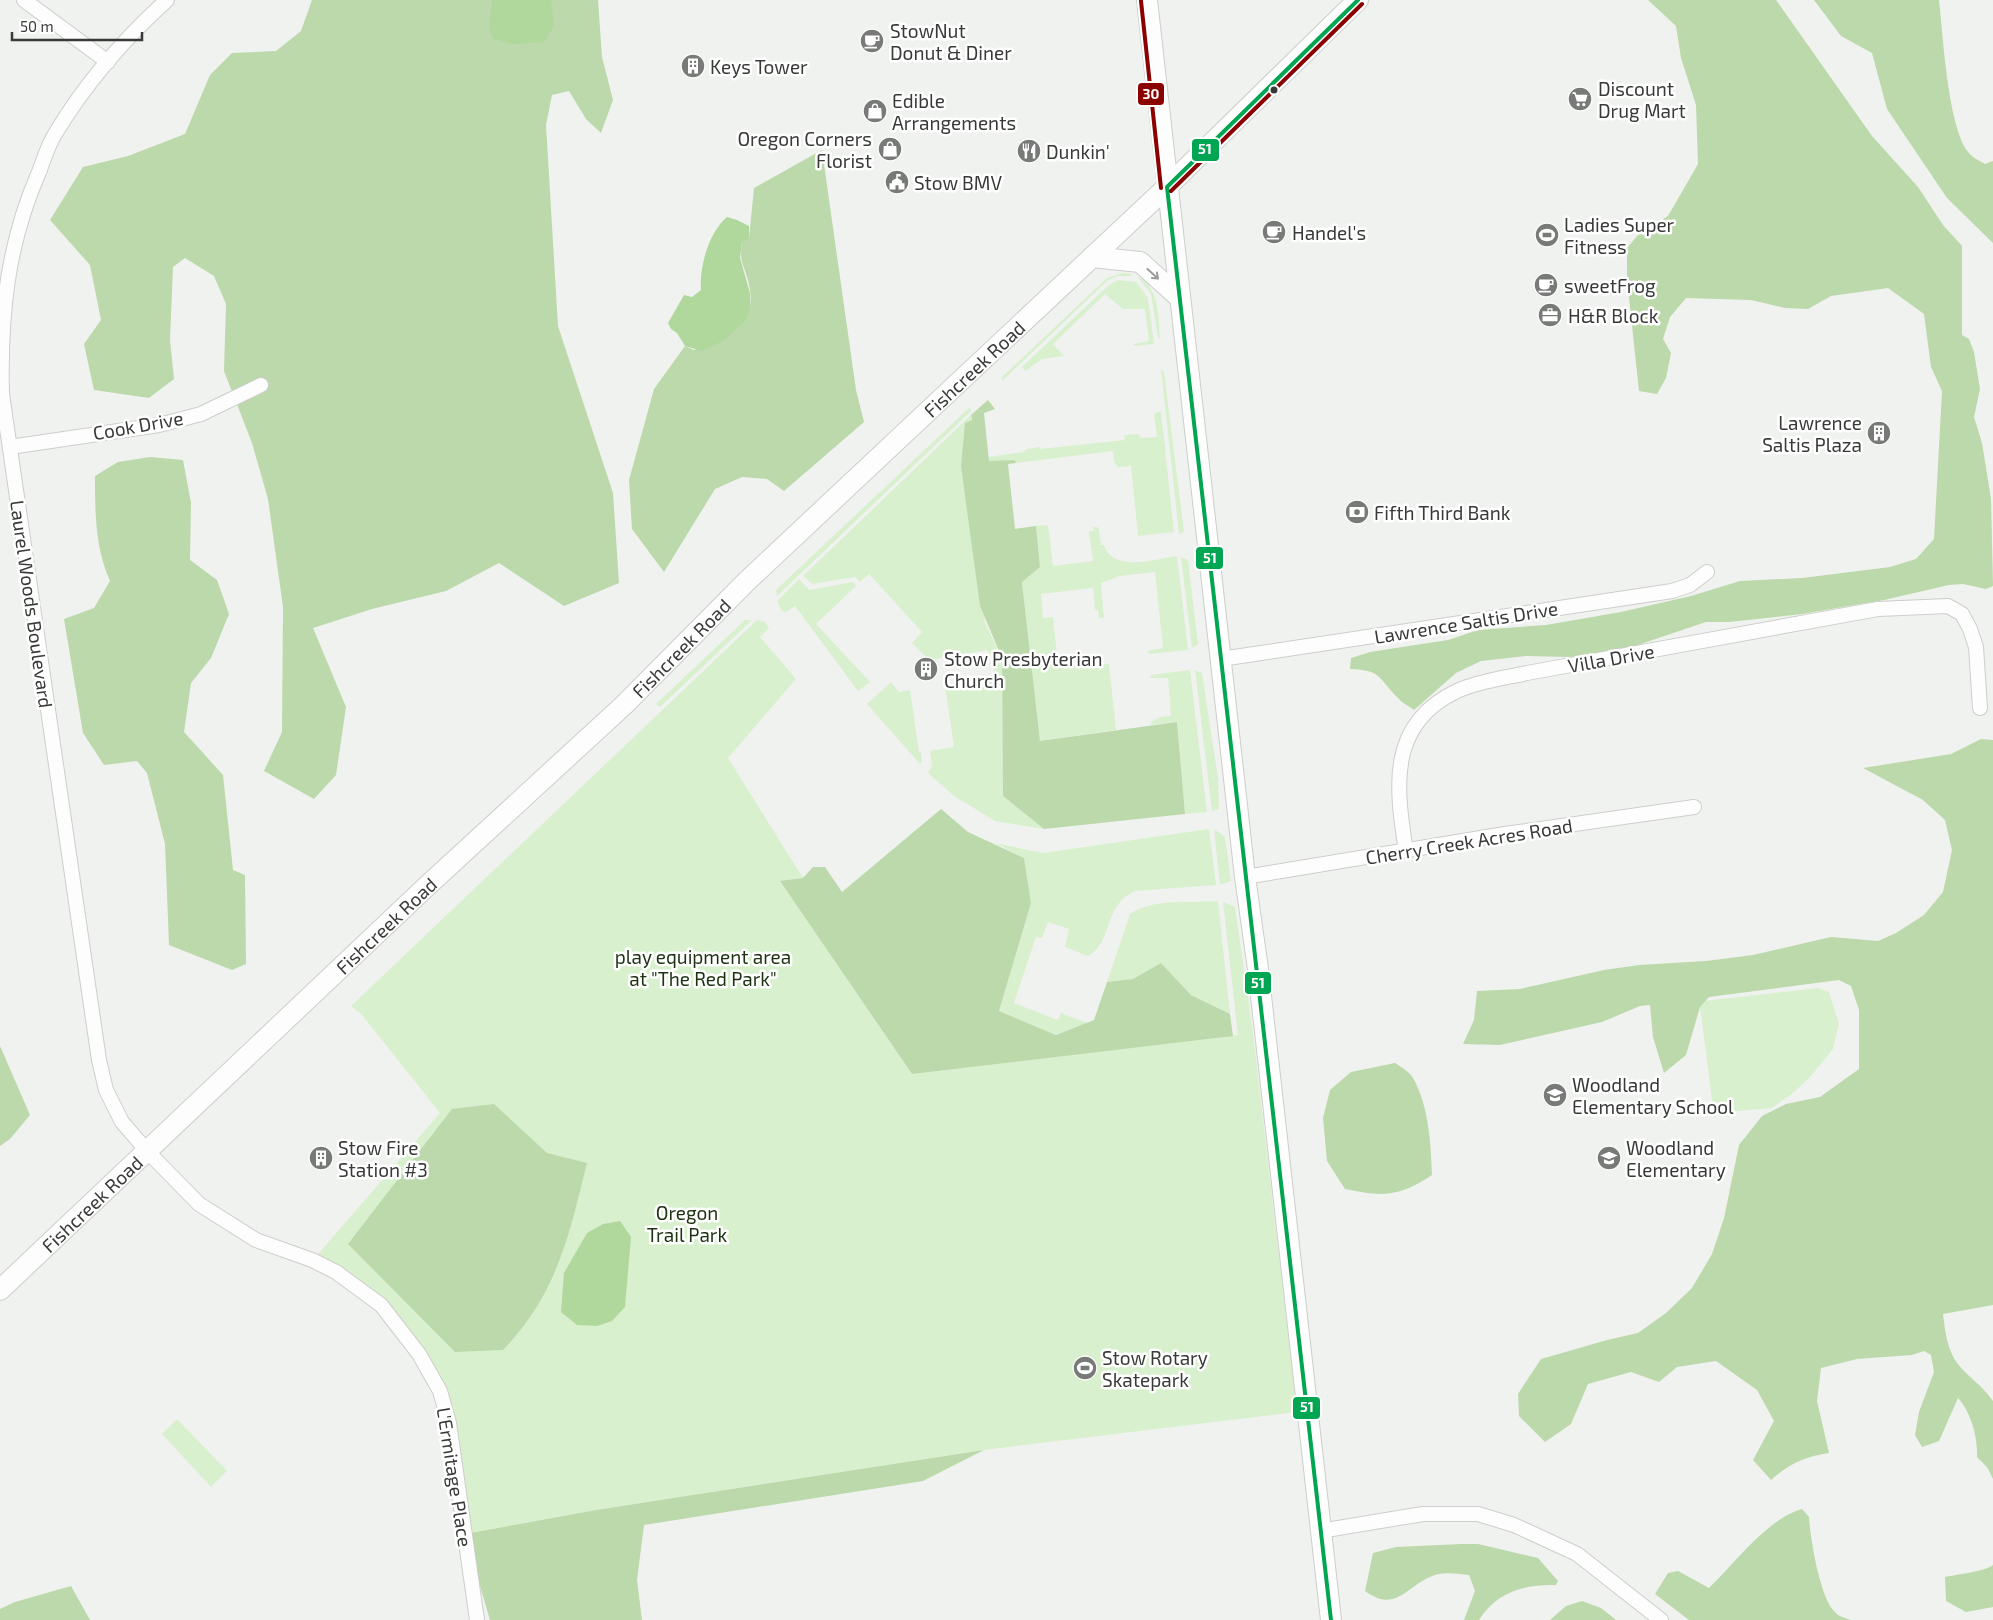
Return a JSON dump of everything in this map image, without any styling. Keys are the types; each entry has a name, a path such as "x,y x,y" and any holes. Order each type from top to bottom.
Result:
{"main road":[{"path":"1147,0 1166,187 1245,877 1258,969 1296,1292 1320,1531 1332,1620"},
{"name":"Fishcreek Road","path":"0,1290 427,886 624,704 754,574 1166,187 1358,0"},
{"path":"1092,257 1140,262 1180,298"}],"street":[{"path":"24,0 108,62"},
{"name":"Laurel Woods Boulevard","path":"148,1152 117,1114 106,1090 100,1060 10,447 0,367 2,290 21,219 54,134 108,62 167,0"},
{"name":"Cook Drive","path":"10,447 158,425 201,414 261,385"},
{"name":"Lawrence Saltis Drive","path":"1220,659 1672,591 1690,585 1707,572"},
{"name":"Villa Drive","path":"1406,851 1398,802 1398,769 1402,754 1419,721 1432,708 1456,692 1527,673 1878,609 1948,606 1962,614 1970,629 1976,647 1980,708"},
{"name":"Cherry Creek Acres Road","path":"1245,877 1694,807"},
{"name":"L'Ermitage Place","path":"148,1152 199,1204 256,1240 312,1260 336,1272 382,1305 403,1330 440,1391 449,1423 477,1620"},
{"path":"1320,1531 1423,1514 1478,1514 1514,1525 1577,1554 1662,1620"}],"green space":[{"path":"1123,273 1132,274 1131,276 1119,276 1108,280 1002,381 1002,377 1107,278"},
{"path":"1137,276 1145,281 1154,295 1158,311 1160,338 1158,338 1151,294"},
{"path":"1118,280 1136,282 1148,298 1154,344 1135,346 1133,344 1149,341 1145,309 1123,309 1105,294 1053,344 1064,356 1042,359 1025,371 1022,367 1109,285"},
{"path":"1161,369 1164,372 1184,532 1179,534"},
{"path":"970,407 971,411 777,596 776,590"},
{"path":"1161,411 1174,532 1138,536 1131,466 1118,467 1114,462 1113,451 1016,463 1015,460 977,463 989,461 988,457 1024,452 1026,449 1125,440 1124,435 1138,434 1141,438 1157,437 1154,414"},
{"path":"971,415 985,623 1002,658 1003,796 1044,829 995,821 954,796 928,773 932,766 930,751 954,747 945,685 992,678 996,662 987,650 929,660 912,643 922,632 869,574 860,582 855,577 812,584 803,576"},
{"path":"1048,525 1053,566 1093,561 1089,531 1094,531 1093,526 1099,528 1101,545 1104,545 1109,554 1116,559 1125,562 1136,562 1177,556 1188,650 1149,654 1148,651 1163,648 1155,572 1120,576 1101,583 1104,618 1099,618 1098,610 1095,610 1093,588 1041,594 1043,618 1053,617 1057,655 1063,655 1064,666 1109,664 1116,730 1040,741 1022,581 1040,567 1036,526"},
{"path":"1181,557 1188,560 1198,644 1192,648"},
{"path":"799,579 809,590 853,582 856,586 816,624 870,682 858,691 795,606 786,612 782,611 777,601"},
{"path":"745,620 752,620 660,707 656,704"},
{"name":"Oregon Trail Park","path":"757,620 765,622 769,628 760,637 796,679 728,758 803,878 781,882 912,1074 1238,1035 1223,902 1235,907 1253,1033 1297,1412 984,1450 596,1510 465,1534 449,1423 403,1330 313,1260 440,1113 362,1015 351,1006"},
{"path":"1190,670 1207,812 1185,814 1177,722 1151,725 1151,722 1160,717 1171,716 1168,678 1150,678 1151,675"},
{"path":"1195,670 1202,673 1218,778 1219,809 1212,811"},
{"path":"891,682 899,692 910,690 919,752 921,752 922,761 920,764 867,704"},
{"path":"1209,829 1216,885 1135,891 1125,897 1118,905 1101,942 1096,950 1088,956 1065,947 1069,929 1048,922 1042,938 1036,937 1014,1003 1058,1020 1061,1013 1087,1023 1056,1035 999,1011 1031,903 1024,858 995,843 1043,853"},
{"path":"1214,829 1225,837 1231,881 1220,885"},
{"path":"1218,901 1230,1014 1191,995 1161,963 1133,979 1107,982 1130,914 1139,909 1161,903"},
{"path":"1818,988 1829,992 1839,1024 1833,1049 1810,1077 1793,1093 1772,1108 1717,1113 1712,1100 1700,1007 1704,1001"},
{"path":"177,1419 227,1471 211,1487 162,1434"}],"shaded area":[{"path":"312,0 598,0 602,57 613,100 601,133 586,119 569,91 552,95 546,125 558,326 613,493 619,583 564,606 499,563 446,591 372,609 313,628 346,707 336,775 314,799 264,771 282,732 283,607 268,499 252,443 224,371 226,304 214,276 185,258 173,267 170,340 174,379 149,398 94,390 84,344 101,320 90,265 50,220 83,167 128,156 185,134 210,75 232,53 276,51 301,31"},
{"path":"492,0 551,0 554,26 544,42 517,44 493,39 489,28"},
{"path":"1648,0 1776,0 1872,136 1918,187 1943,225 1962,246 1962,335 1969,339 1974,352 1980,389 1974,417 1982,443 1991,499 1993,586 1986,589 1963,584 1949,585 1884,600 1802,614 1729,622 1706,622 1614,653 1571,657 1526,656 1481,661 1456,673 1414,710 1400,700 1379,677 1369,671 1350,669 1351,658 1370,652 1448,640 1478,630 1546,625 1621,612 1691,596 1740,581 1802,578 1890,567 1916,559 1934,539 1942,391 1931,367 1924,314 1888,288 1831,296 1808,309 1785,308 1751,300 1686,298 1670,317 1663,339 1671,353 1666,378 1657,394 1639,391 1627,279 1627,248 1638,235 1668,216 1698,164 1696,105 1681,58 1676,26"},
{"path":"1814,0 1939,0 1951,103 1956,124 1962,141 1971,155 1985,164 1993,161 1993,243 1947,198 1887,109 1872,53 1841,36"},
{"path":"822,150 856,390 864,422 784,491 767,479 742,477 715,489 664,572 632,529 629,480 654,389 685,346 694,350 730,333 739,326 750,308 751,296 742,262 741,248 742,242 749,238 754,188"},
{"path":"727,217 749,226 749,239 742,242 740,258 750,293 750,308 746,320 723,341 702,351 685,346 668,323 684,295 692,297 701,290 706,250 715,232"},
{"path":"988,400 995,409 984,413 989,461 1015,460 1016,463 1008,464 1015,529 1036,526 1040,567 1022,582 1040,741 1177,722 1185,814 1044,829 1003,796 1002,658 980,606 961,466 965,423 972,420 971,415"},
{"path":"150,457 183,460 191,503 190,560 217,580 229,614 211,658 191,683 184,732 223,775 233,870 245,875 246,964 232,970 169,945 165,844 147,773 137,761 104,765 83,733 64,619 94,608 110,581 99,543 95,476 118,462"},
{"path":"1981,739 1993,740 1993,1305 1943,1314 1947,1340 1954,1358 1961,1368 1993,1401 1993,1479 1987,1467 1977,1457 1973,1426 1967,1410 1958,1398 1939,1441 1922,1447 1915,1435 1919,1412 1934,1372 1931,1355 1924,1351 1912,1355 1857,1359 1821,1368 1817,1401 1829,1453 1813,1456 1798,1462 1784,1469 1771,1480 1753,1460 1774,1421 1757,1390 1716,1361 1677,1367 1659,1382 1631,1372 1588,1384 1571,1424 1545,1442 1519,1416 1518,1394 1541,1359 1638,1333 1666,1313 1692,1288 1712,1254 1724,1218 1739,1145 1762,1116 1786,1104 1820,1097 1859,1069 1859,1010 1851,986 1839,980 1709,997 1700,1007 1686,1055 1664,1073 1653,1037 1650,1005 1640,1006 1602,1022 1500,1045 1463,1044 1474,1020 1477,991 1520,989 1604,970 1639,965 1706,961 1753,955 1831,937 1878,941 1896,933 1924,915 1943,892 1952,850 1945,820 1923,800 1863,768 1951,754"},
{"path":"941,809 968,832 1024,858 1031,903 999,1011 1056,1035 1094,1020 1107,982 1133,979 1161,963 1191,995 1230,1014 1233,1036 912,1074 780,881 803,878 813,867 825,867 842,892"},
{"path":"0,1046 30,1115 10,1139 0,1146"},
{"path":"1395,1063 1412,1076 1423,1101 1430,1139 1432,1175 1410,1188 1390,1193 1381,1194 1345,1189 1327,1161 1323,1118 1330,1090 1351,1072"},
{"path":"494,1104 547,1153 587,1163 574,1215 558,1263 549,1285 521,1329 503,1350 455,1352 348,1244 452,1109"},
{"path":"620,1221 631,1237 625,1307 612,1321 597,1326 577,1325 561,1312 564,1273 587,1233 603,1224"},
{"path":"984,1450 923,1481 644,1525 637,1580 642,1620 490,1620 465,1534 596,1510"},
{"path":"1802,1509 1809,1517 1811,1538 1824,1593 1829,1604 1838,1615 1851,1620 1689,1620 1655,1594 1668,1573 1678,1571 1709,1588 1764,1531 1789,1514"},
{"path":"1478,1544 1538,1558 1558,1581 1556,1585 1522,1588 1503,1596 1486,1610 1479,1620 1464,1620 1475,1591 1469,1575 1449,1573 1435,1575 1392,1599 1384,1600 1365,1591 1373,1553 1396,1547"},
{"path":"1993,1565 1993,1607 1966,1612 1946,1601 1945,1577 1977,1571"},
{"path":"71,1586 90,1620 0,1620 0,1609 15,1602"},
{"path":"1582,1601 1601,1608 1616,1620 1550,1620 1566,1606"}],"transit line":[{"name":"51","path":"1331,1620 1167,187 1358,0"},
{"name":"30","path":"1141,1 1161,188"},
{"name":"30","path":"1171,191 1362,4"}],"place":[{"name":"StowNut Donut & Diner","path":"872,41"},
{"name":"Keys Tower","path":"693,66"},
{"name":"Discount Drug Mart","path":"1580,99"},
{"name":"Edible Arrangements","path":"875,111"},
{"name":"Oregon Corners Florist","path":"890,149"},
{"name":"Dunkin'","path":"1029,151"},
{"name":"Stow BMV","path":"897,182"},
{"name":"Handel's","path":"1274,232"},
{"name":"Ladies Super Fitness","path":"1547,235"},
{"name":"sweetFrog","path":"1546,285"},
{"name":"H&R Block","path":"1550,315"},
{"name":"Lawrence Saltis Plaza","path":"1879,433"},
{"name":"Fifth Third Bank","path":"1357,512"},
{"name":"Stow Presbyterian Church","path":"926,669"},
{"name":"Woodland Elementary School","path":"1555,1095"},
{"name":"Stow Fire Station #3","path":"321,1158"},
{"name":"Woodland Elementary","path":"1609,1158"},
{"name":"Stow Rotary Skatepark","path":"1085,1368"}],"park label":[{"name":"play equipment area at \"The Red Park\"","path":"703,967"}]}
